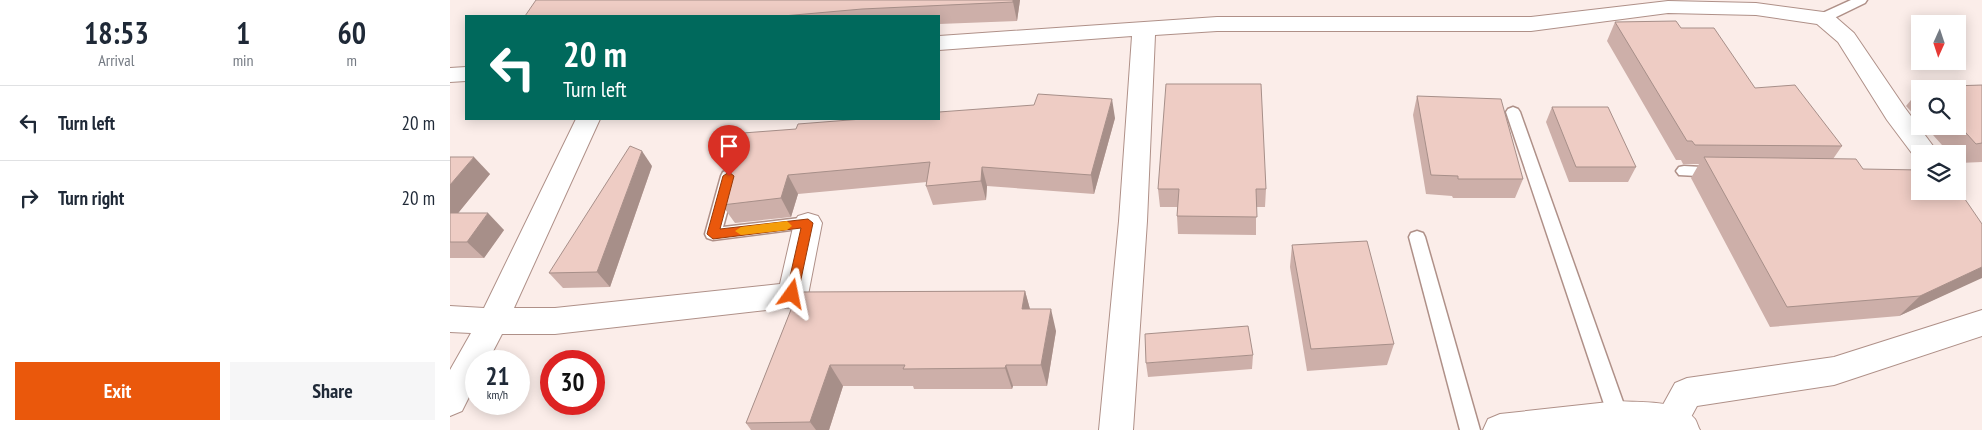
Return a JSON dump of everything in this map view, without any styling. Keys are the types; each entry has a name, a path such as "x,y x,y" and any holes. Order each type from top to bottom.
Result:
{"street":[{"path":"940,43 1217,24 1531,24 1683,4 1756,8 1823,18 1846,38 1896,114 1919,145"},
{"path":"1116,430 1133,221 1144,29"},
{"path":"450,75 465,74"},
{"path":"450,401 493,321 588,120"},
{"path":"450,319 555,321 792,294 808,223"},
{"path":"1500,430 1618,416 1677,426 1688,392 1834,371 1982,323"}],"lane":[{"path":"1823,18 1861,0"},
{"path":"1513,112 1618,416"},
{"path":"1684,171 1733,172"},
{"path":"729,176 713,234 808,223"},
{"path":"1417,237 1470,430"}],"building":[{"path":"536,0 1013,0 1013,2 862,9 794,15 526,15"},
{"path":"1676,21 1681,28 1714,28 1755,88 1795,85 1842,146 1695,145 1692,141 1687,141 1615,22"},
{"path":"1166,84 1261,84 1266,189 1256,189 1257,217 1177,216 1179,189 1158,189"},
{"path":"1982,85 1982,143 1976,144 1966,133 1966,86"},
{"path":"1038,94 1112,99 1091,175 982,167 981,181 926,186 930,162 788,175 781,198 722,205 731,181 725,182 743,133 796,129 798,124 849,120 940,120 940,112 1034,105"},
{"path":"1417,96 1501,99 1523,179 1458,179 1458,176 1431,175"},
{"path":"1552,107 1608,107 1636,167 1576,167"},
{"path":"630,146 642,151 597,272 549,273"},
{"path":"450,157 474,157 450,185"},
{"path":"1704,157 1856,159 1863,169 1911,170 1911,200 1966,200 1982,224 1982,267 1920,296 1787,307"},
{"path":"450,213 488,213 467,242 450,242"},
{"path":"1367,241 1394,344 1311,349 1292,245"},
{"path":"1025,291 1022,309 1051,309 1041,365 1006,365 1005,368 903,369 905,365 830,365 810,422 746,423 798,292"},
{"path":"1248,326 1253,355 1146,363 1145,334"}],"slow traffic":[{"path":"741,231 787,226"}],"route":[{"path":"729,176 713,234 808,223 792,294"}]}
